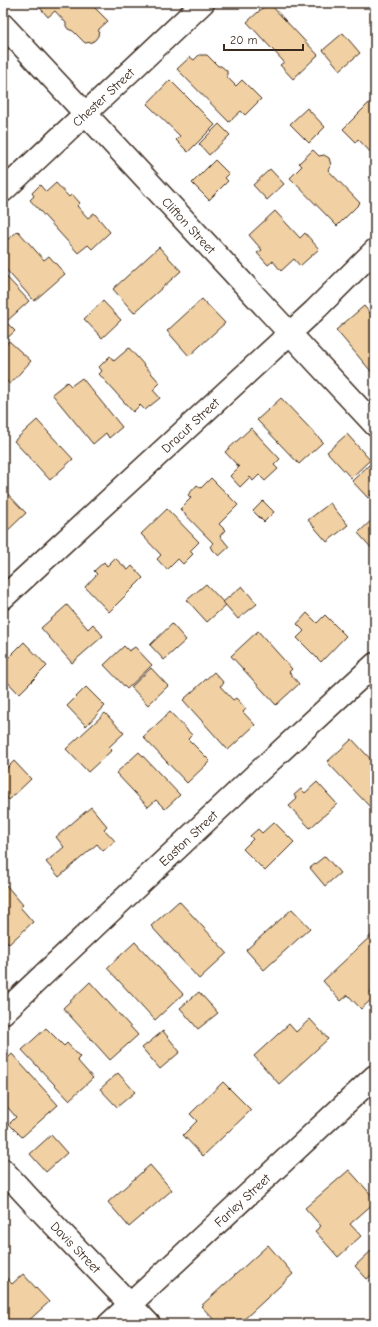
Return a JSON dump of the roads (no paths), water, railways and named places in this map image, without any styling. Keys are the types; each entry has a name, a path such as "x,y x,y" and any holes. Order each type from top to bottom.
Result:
{"street":[{"name":"Chester Street","path":"3,191 203,3"},
{"name":"Clifton Street","path":"3,25 375,425"},
{"name":"Dracut Street","path":"3,598 314,311 375,250"},
{"name":"Easton Street","path":"3,1013 375,664"},
{"name":"Farley Street","path":"109,1324 375,1076"},
{"name":"Davis Street","path":"3,1170 149,1324"}]}
